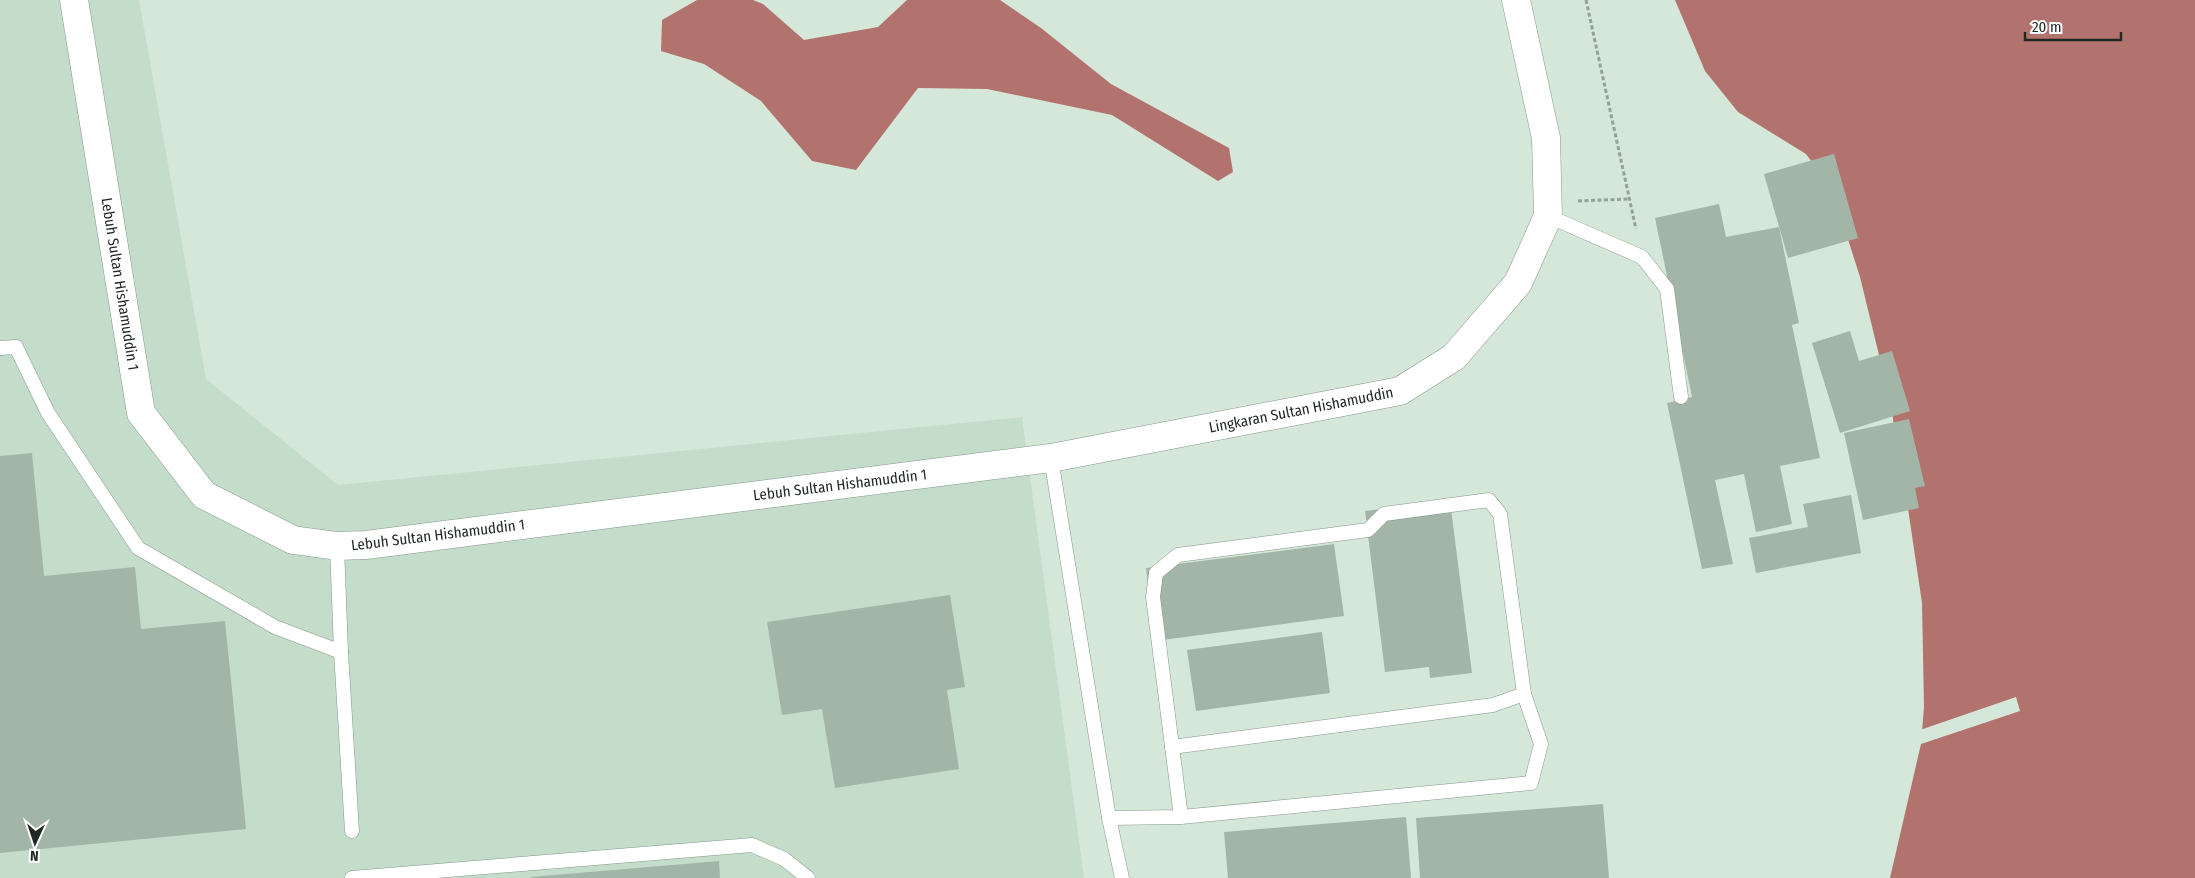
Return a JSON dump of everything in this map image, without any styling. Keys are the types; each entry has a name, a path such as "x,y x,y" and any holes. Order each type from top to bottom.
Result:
{"street":[{"name":"Lebuh Sultan Hishamuddin 1","path":"74,0 140,413 204,495 293,540 337,546 366,545 1051,458"},
{"name":"Lingkaran Sultan Hishamuddin","path":"1051,458 1400,391 1454,357 1518,283 1548,209 1546,138 1516,0"}],"lane":[{"path":"1548,209 1642,258 1667,289 1681,397"},
{"path":"0,348 16,347 48,413 138,548 275,626 341,652"},
{"path":"1051,458 1109,818 1122,878"},
{"path":"1109,818 1181,817 1532,783 1540,744 1524,694 1500,514 1489,500 1384,514 1368,530 1178,555 1156,573 1154,597 1181,817"},
{"path":"337,546 341,652 352,831"},
{"path":"1172,747 1493,705 1524,694"},
{"path":"352,878 752,845 784,860 808,878"}],"path":[{"path":"1586,0 1642,258"},
{"path":"1548,209 1630,199"}],"shaded area":[{"path":"0,0 139,0 206,379 338,485 1022,417 1084,878 0,878"},
{"path":"697,0 753,0 763,4 804,40 878,27 907,0 1000,0 1041,28 1111,84 1229,148 1233,172 1218,181 1112,115 987,89 918,88 856,170 812,161 761,101 704,64 661,51 662,20"},
{"path":"1675,0 2195,0 2195,878 1890,878 1921,744 1924,707 1922,603 1889,396 1860,277 1832,189 1806,154 1738,112 1705,71"}],"pier":[{"path":"2016,697 2020,711 1918,745 1920,730"}],"building":[{"path":"1834,154 1858,238 1788,258 1764,174"},
{"path":"1719,204 1726,237 1779,227 1799,323 1792,325 1820,458 1780,466 1792,524 1756,532 1744,474 1715,480 1733,564 1702,569 1667,403 1692,397 1655,218"},
{"path":"1850,331 1859,361 1892,351 1910,411 1840,433 1812,343"},
{"path":"1909,419 1925,486 1915,488 1919,508 1863,520 1844,433"},
{"path":"32,453 44,576 135,567 141,629 225,621 246,829 0,853 0,456"},
{"path":"1851,495 1861,553 1756,573 1749,538 1808,527 1803,504"},
{"path":"1450,501 1472,673 1430,678 1429,667 1385,672 1365,511"},
{"path":"1334,544 1344,616 1155,641 1146,568"},
{"path":"950,595 965,687 947,690 959,769 835,788 822,709 782,715 767,622"},
{"path":"1322,632 1330,693 1196,711 1187,650"},
{"path":"1603,804 1609,878 1420,878 1416,818"},
{"path":"1406,817 1411,878 1228,878 1224,832"},
{"path":"719,861 720,878 531,878 531,877"}]}
